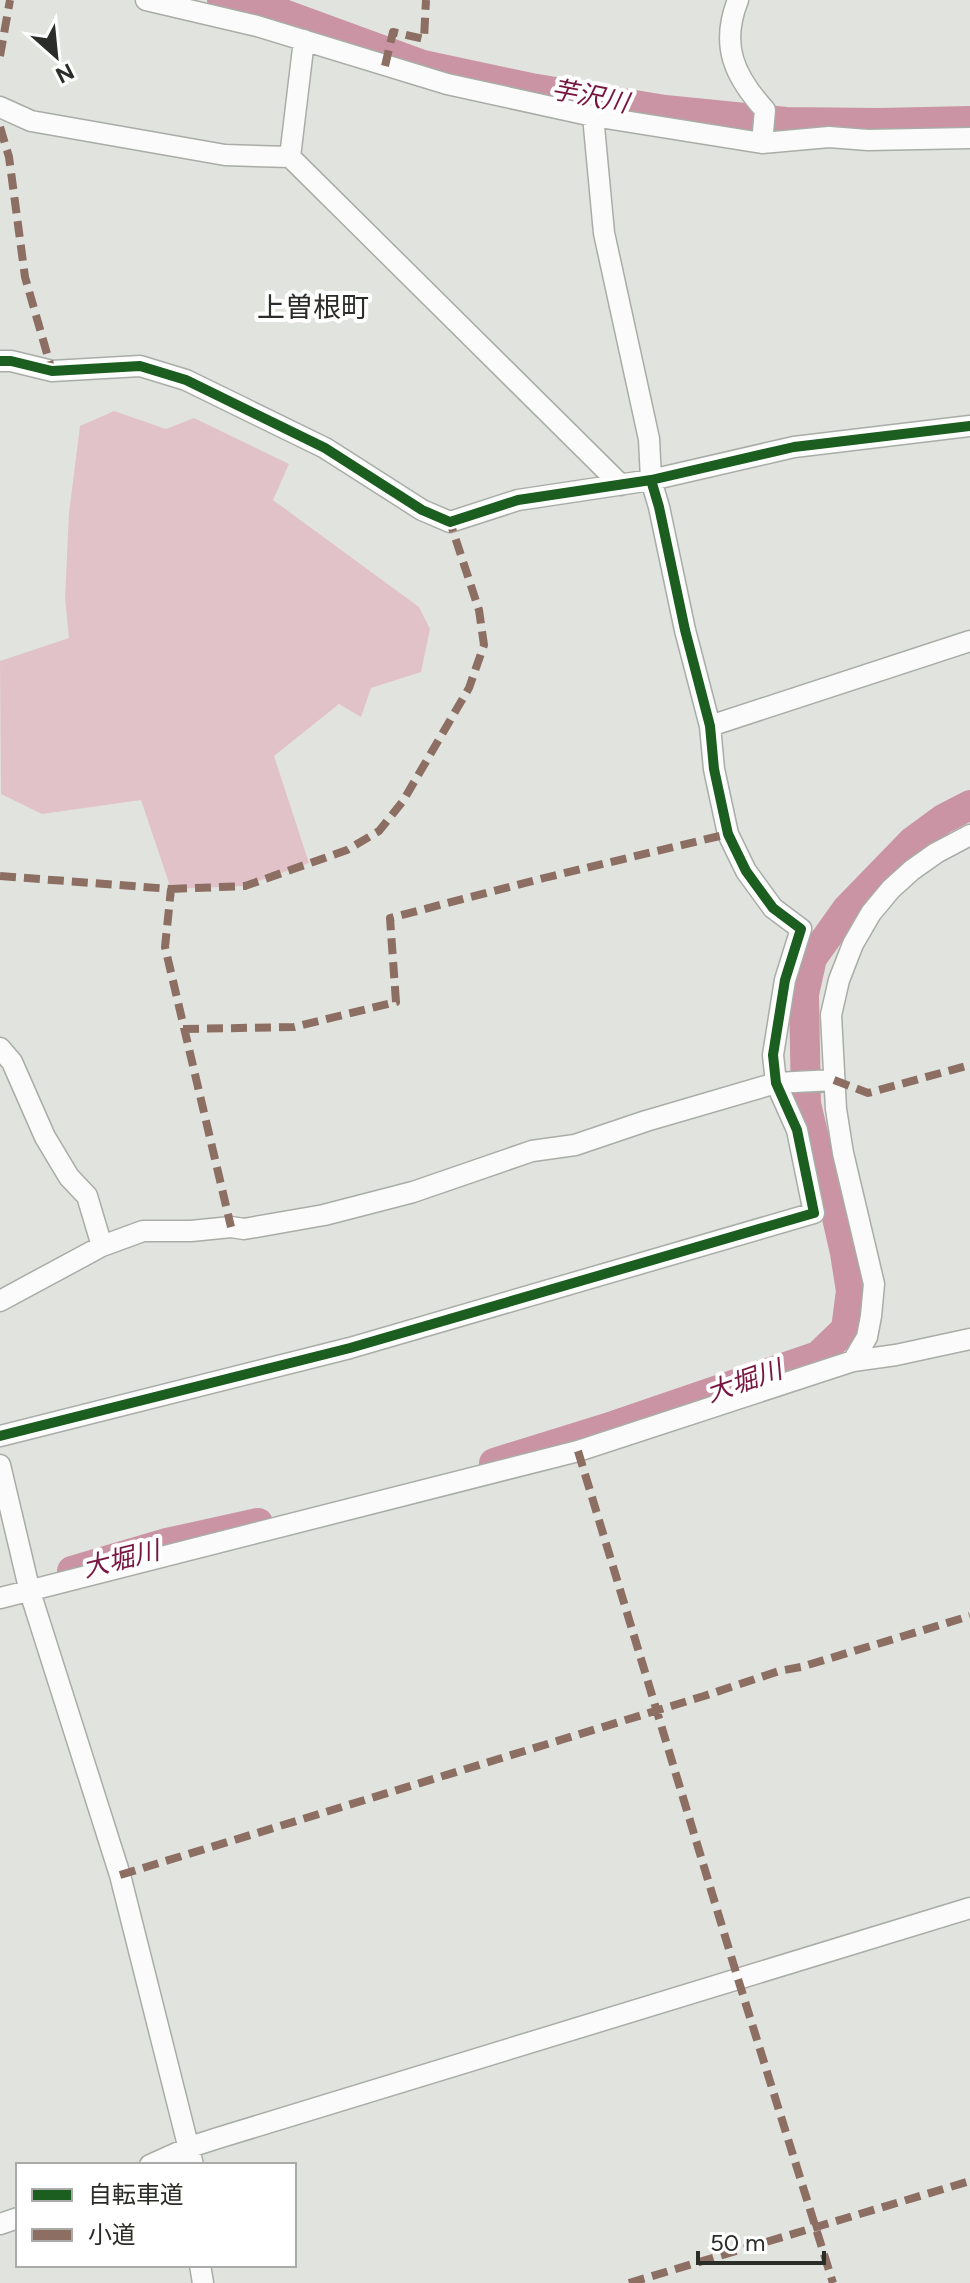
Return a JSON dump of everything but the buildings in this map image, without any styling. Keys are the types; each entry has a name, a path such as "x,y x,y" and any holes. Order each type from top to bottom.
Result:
{"street":[{"path":"146,0 257,26 447,84 593,116 763,128 868,140 970,138"},
{"path":"738,0 730,20 733,64 763,128"},
{"path":"290,157 304,40"},
{"path":"0,107 31,121 225,155 290,157 621,485"},
{"path":"0,1436 350,1348 814,1213 797,1130 777,1083 773,1055 785,980 801,929 773,908 746,871 728,834 714,769 710,726 651,480 649,439 604,233 593,116"},
{"path":"0,361 52,371 140,366 186,380 325,448 422,510 450,522 518,500 651,480 794,447 970,426"},
{"path":"710,726 970,641"},
{"path":"853,1361 867,1337 874,1284 843,1153 833,1080 831,1015 839,980 853,944 871,913 891,889 936,853 970,835"},
{"path":"0,1048 12,1062 45,1137 69,1177 87,1196 102,1246"},
{"path":"0,1301 102,1246 143,1231 244,1229 324,1215 413,1192 532,1151 575,1145 777,1083 833,1080"},
{"path":"0,1598 578,1451 853,1361 970,1339"},
{"path":"0,1465 30,1592 120,1875 191,2156"},
{"path":"159,2163 191,2156 970,1908"}],"shaded area":[{"path":"114,411 166,429 194,418 289,464 273,500 419,607 430,629 421,672 371,688 361,717 339,704 274,756 309,863 245,886 171,889 141,800 42,814 1,794 0,661 69,638 65,598 69,513 80,426"}],"waterway":[{"name":"芋沢川","path":"222,0 278,12 423,65 531,88 665,110 786,122 970,121"},
{"name":"大堀川","path":"494,1463 818,1356 846,1329 851,1291 845,1253 806,1104 804,994 812,958 847,909 913,841 943,819 970,805"},
{"name":"大堀川","path":"72,1571 167,1543 258,1523"}],"marked path":[{"path":"0,56 10,0"},
{"path":"385,66 393,32 424,39 426,0"},
{"path":"0,127 9,157 25,277 52,371"},
{"path":"171,889 245,886 347,850 379,831 403,801 469,688 484,645 479,610 450,522"},
{"path":"183,1029 294,1027 396,1002 390,918 728,834"},
{"path":"0,876 171,889 165,947 231,1227"},
{"path":"834,1080 868,1093 970,1065"},
{"path":"578,1451 833,2283"},
{"path":"120,1875 779,1671 970,1616"},
{"path":"629,2283 970,2181"}],"cycle path":[{"path":"0,361 52,371 140,366 186,380 325,448 422,510 450,522 518,500 651,480 794,447 970,426"},
{"path":"0,1436 350,1348 814,1213 797,1130 776,1083 773,1055 785,980 801,929 773,908 746,871 728,834 714,769 710,726 651,480"}],"district":[{"name":"上曽根町","path":"313,307"}]}
